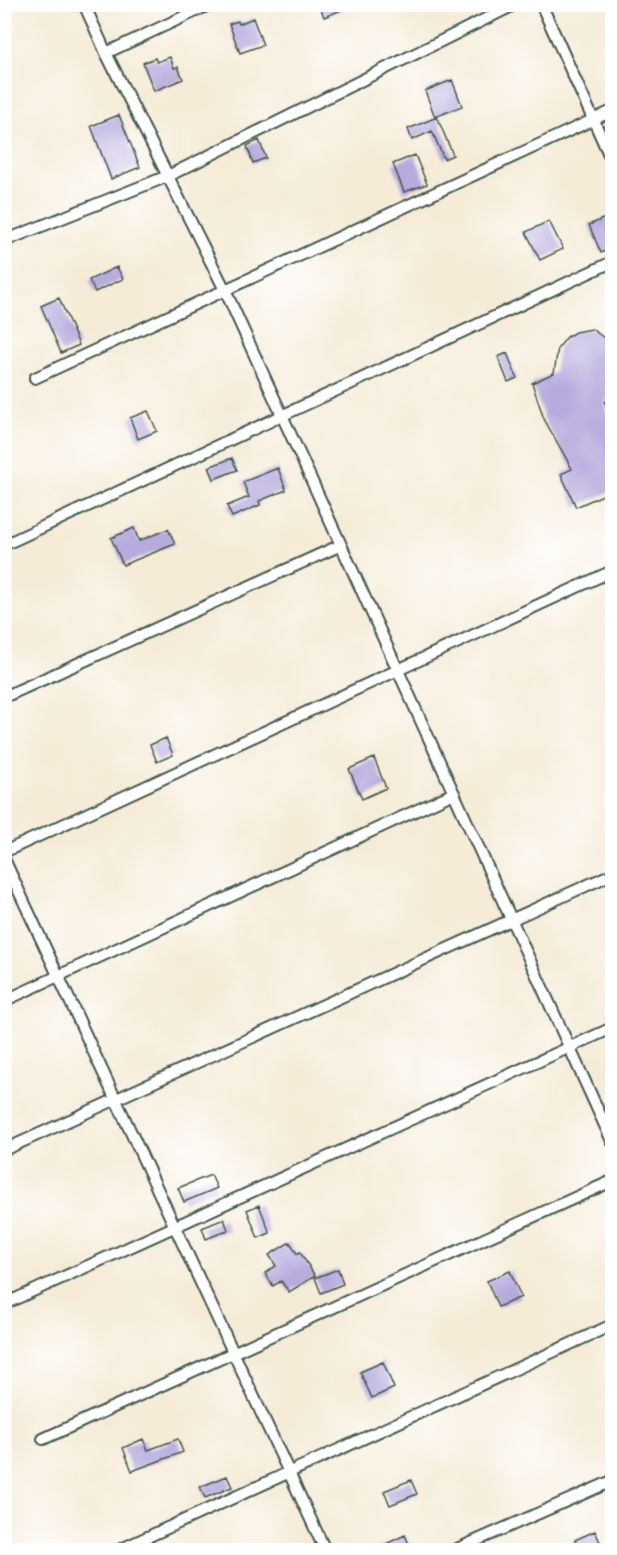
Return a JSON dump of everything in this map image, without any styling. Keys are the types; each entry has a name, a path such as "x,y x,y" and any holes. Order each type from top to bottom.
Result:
{"street":[{"path":"84,4 106,53 225,290 612,1141"},
{"path":"106,53 211,4"},
{"path":"4,241 168,176 516,4"},
{"path":"541,4 612,160"},
{"path":"35,378 612,111"},
{"path":"4,546 612,262"},
{"path":"4,697 341,545"},
{"path":"4,852 612,571"},
{"path":"4,1001 454,793"},
{"path":"4,859 325,1551"},
{"path":"4,1150 612,874"},
{"path":"11,1301 612,1028"},
{"path":"43,1439 612,1181"},
{"path":"119,1551 612,1325"},
{"path":"455,1551 612,1481"}],"building":[{"path":"319,4 354,4 354,5 324,17"},
{"path":"253,18 263,45 240,53 229,24 238,21 239,24"},
{"path":"170,57 174,68 178,67 183,79 154,91 143,63 155,58 157,62"},
{"path":"452,80 462,106 435,117 425,91"},
{"path":"119,115 140,167 111,179 91,126"},
{"path":"437,117 453,155 444,159 432,131 412,140 408,129"},
{"path":"259,140 266,158 253,163 247,146"},
{"path":"415,155 427,184 404,192 393,164"},
{"path":"612,215 612,248 601,253 589,225"},
{"path":"549,221 563,249 540,260 526,232"},
{"path":"117,267 123,279 95,292 89,280"},
{"path":"59,298 79,345 61,353 41,306"},
{"path":"592,329 612,344 612,396 605,402 612,430 612,491 576,507 561,474 572,469 544,419 532,383 554,373 558,348 567,337 575,332"},
{"path":"507,353 517,378 508,382 498,357"},
{"path":"148,411 157,431 138,439 130,418"},
{"path":"232,458 237,470 214,479 209,467"},
{"path":"278,468 286,490 259,501 260,505 232,517 227,506 249,497 243,482"},
{"path":"134,528 139,541 168,529 175,544 123,565 111,538"},
{"path":"166,738 173,755 157,762 150,745"},
{"path":"374,758 386,788 362,799 349,769"},
{"path":"211,1175 217,1188 184,1202 178,1188"},
{"path":"259,1205 270,1233 258,1238 247,1210"},
{"path":"224,1219 228,1230 206,1239 202,1228"},
{"path":"290,1242 297,1254 300,1252 315,1276 289,1292 281,1281 273,1286 265,1273 276,1266 269,1255"},
{"path":"338,1269 343,1284 321,1293 315,1278"},
{"path":"510,1271 521,1297 498,1307 487,1281"},
{"path":"383,1362 394,1388 372,1398 360,1372"},
{"path":"143,1439 148,1450 178,1439 183,1452 132,1471 123,1448"},
{"path":"227,1476 232,1487 205,1498 200,1487"},
{"path":"411,1480 417,1494 390,1505 384,1491"},
{"path":"595,1531 604,1551 579,1551 575,1540"},
{"path":"405,1535 412,1551 371,1551"}]}
